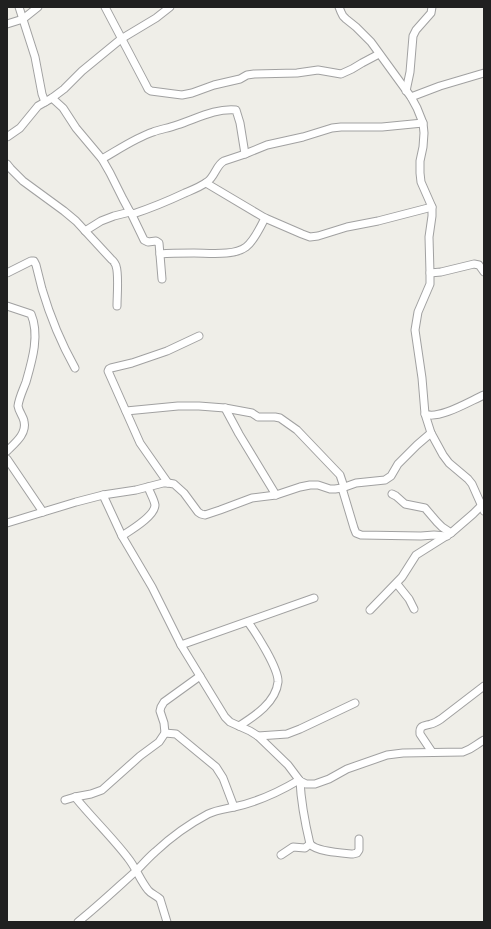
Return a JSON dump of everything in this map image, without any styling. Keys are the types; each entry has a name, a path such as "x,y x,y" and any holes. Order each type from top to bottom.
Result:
{"street":[{"path":"19,7 29,35 45,102"},
{"path":"7,24 23,19 38,7"},
{"path":"105,7 148,89 151,91 182,95 254,74 284,74 318,70 341,74 379,54"},
{"path":"7,136 20,128 38,106 52,98 121,39 156,18 170,7"},
{"path":"339,7 343,16 365,36 409,94 423,123 424,133 420,173 421,182 432,207 429,236 430,284 418,312 415,330 422,378 425,414 431,433 443,455 449,463 472,484 483,506 449,535 416,556 397,584 370,610"},
{"path":"409,94 413,36 416,30 431,13 432,7"},
{"path":"409,94 484,73"},
{"path":"52,98 63,108 76,128 102,159 144,240 148,242 158,242 162,279"},
{"path":"102,159 142,136 154,131 175,126 213,112 228,110 236,110 239,118 245,154"},
{"path":"85,231 101,221 114,216 135,213 170,200 206,183 213,177 221,163 224,161 267,145 303,138 332,128 382,127 423,123"},
{"path":"7,164 22,181 64,210 108,255 116,266 118,286 117,306"},
{"path":"206,183 265,218 302,234 314,237 347,227 378,221 432,207"},
{"path":"160,254 234,252 247,246 265,218"},
{"path":"7,273 31,261 34,261 58,334 75,368"},
{"path":"430,273 441,272 474,264 479,265 484,272"},
{"path":"7,306 30,314 34,327 35,338 34,350 26,383 18,406 18,410 24,420 24,432 7,451"},
{"path":"168,483 140,443 108,371 109,369 167,351 199,336"},
{"path":"425,414 431,416 440,414 484,395"},
{"path":"126,411 178,406 209,406 252,413 258,417 280,418 297,430 340,475 356,533 366,536 449,535"},
{"path":"225,408 276,495"},
{"path":"7,523 103,495 168,483 174,484 184,493 198,512 205,514 252,498 276,495 310,485 318,485 330,489 366,481 381,481 391,476 398,464 431,433"},
{"path":"7,458 42,512"},
{"path":"122,536 151,515 155,508 148,487"},
{"path":"392,494 405,504 425,508 449,535"},
{"path":"103,495 122,536 152,587 181,645 225,717 230,722 258,736 288,766 299,780 306,784 315,784 347,769 387,755 403,753 463,752 471,750 484,740"},
{"path":"397,584 409,599 414,609"},
{"path":"181,645 314,598"},
{"path":"239,726 258,714 266,706 275,691 278,681 276,671 262,642 248,622"},
{"path":"66,800 102,790 140,756 159,742 164,733 164,723 160,711 164,702 200,676"},
{"path":"432,752 420,734 420,728 441,719 484,686"},
{"path":"258,736 287,734 355,703"},
{"path":"164,733 176,734 216,767 223,778 234,807"},
{"path":"78,922 155,852 184,828 208,814 272,794 299,780"},
{"path":"299,780 302,807 310,844 313,847 353,854 357,853 359,850 359,839"},
{"path":"75,797 116,843 136,870 147,890 160,899 167,922"},
{"path":"281,855 294,847 305,848 310,844"}]}
